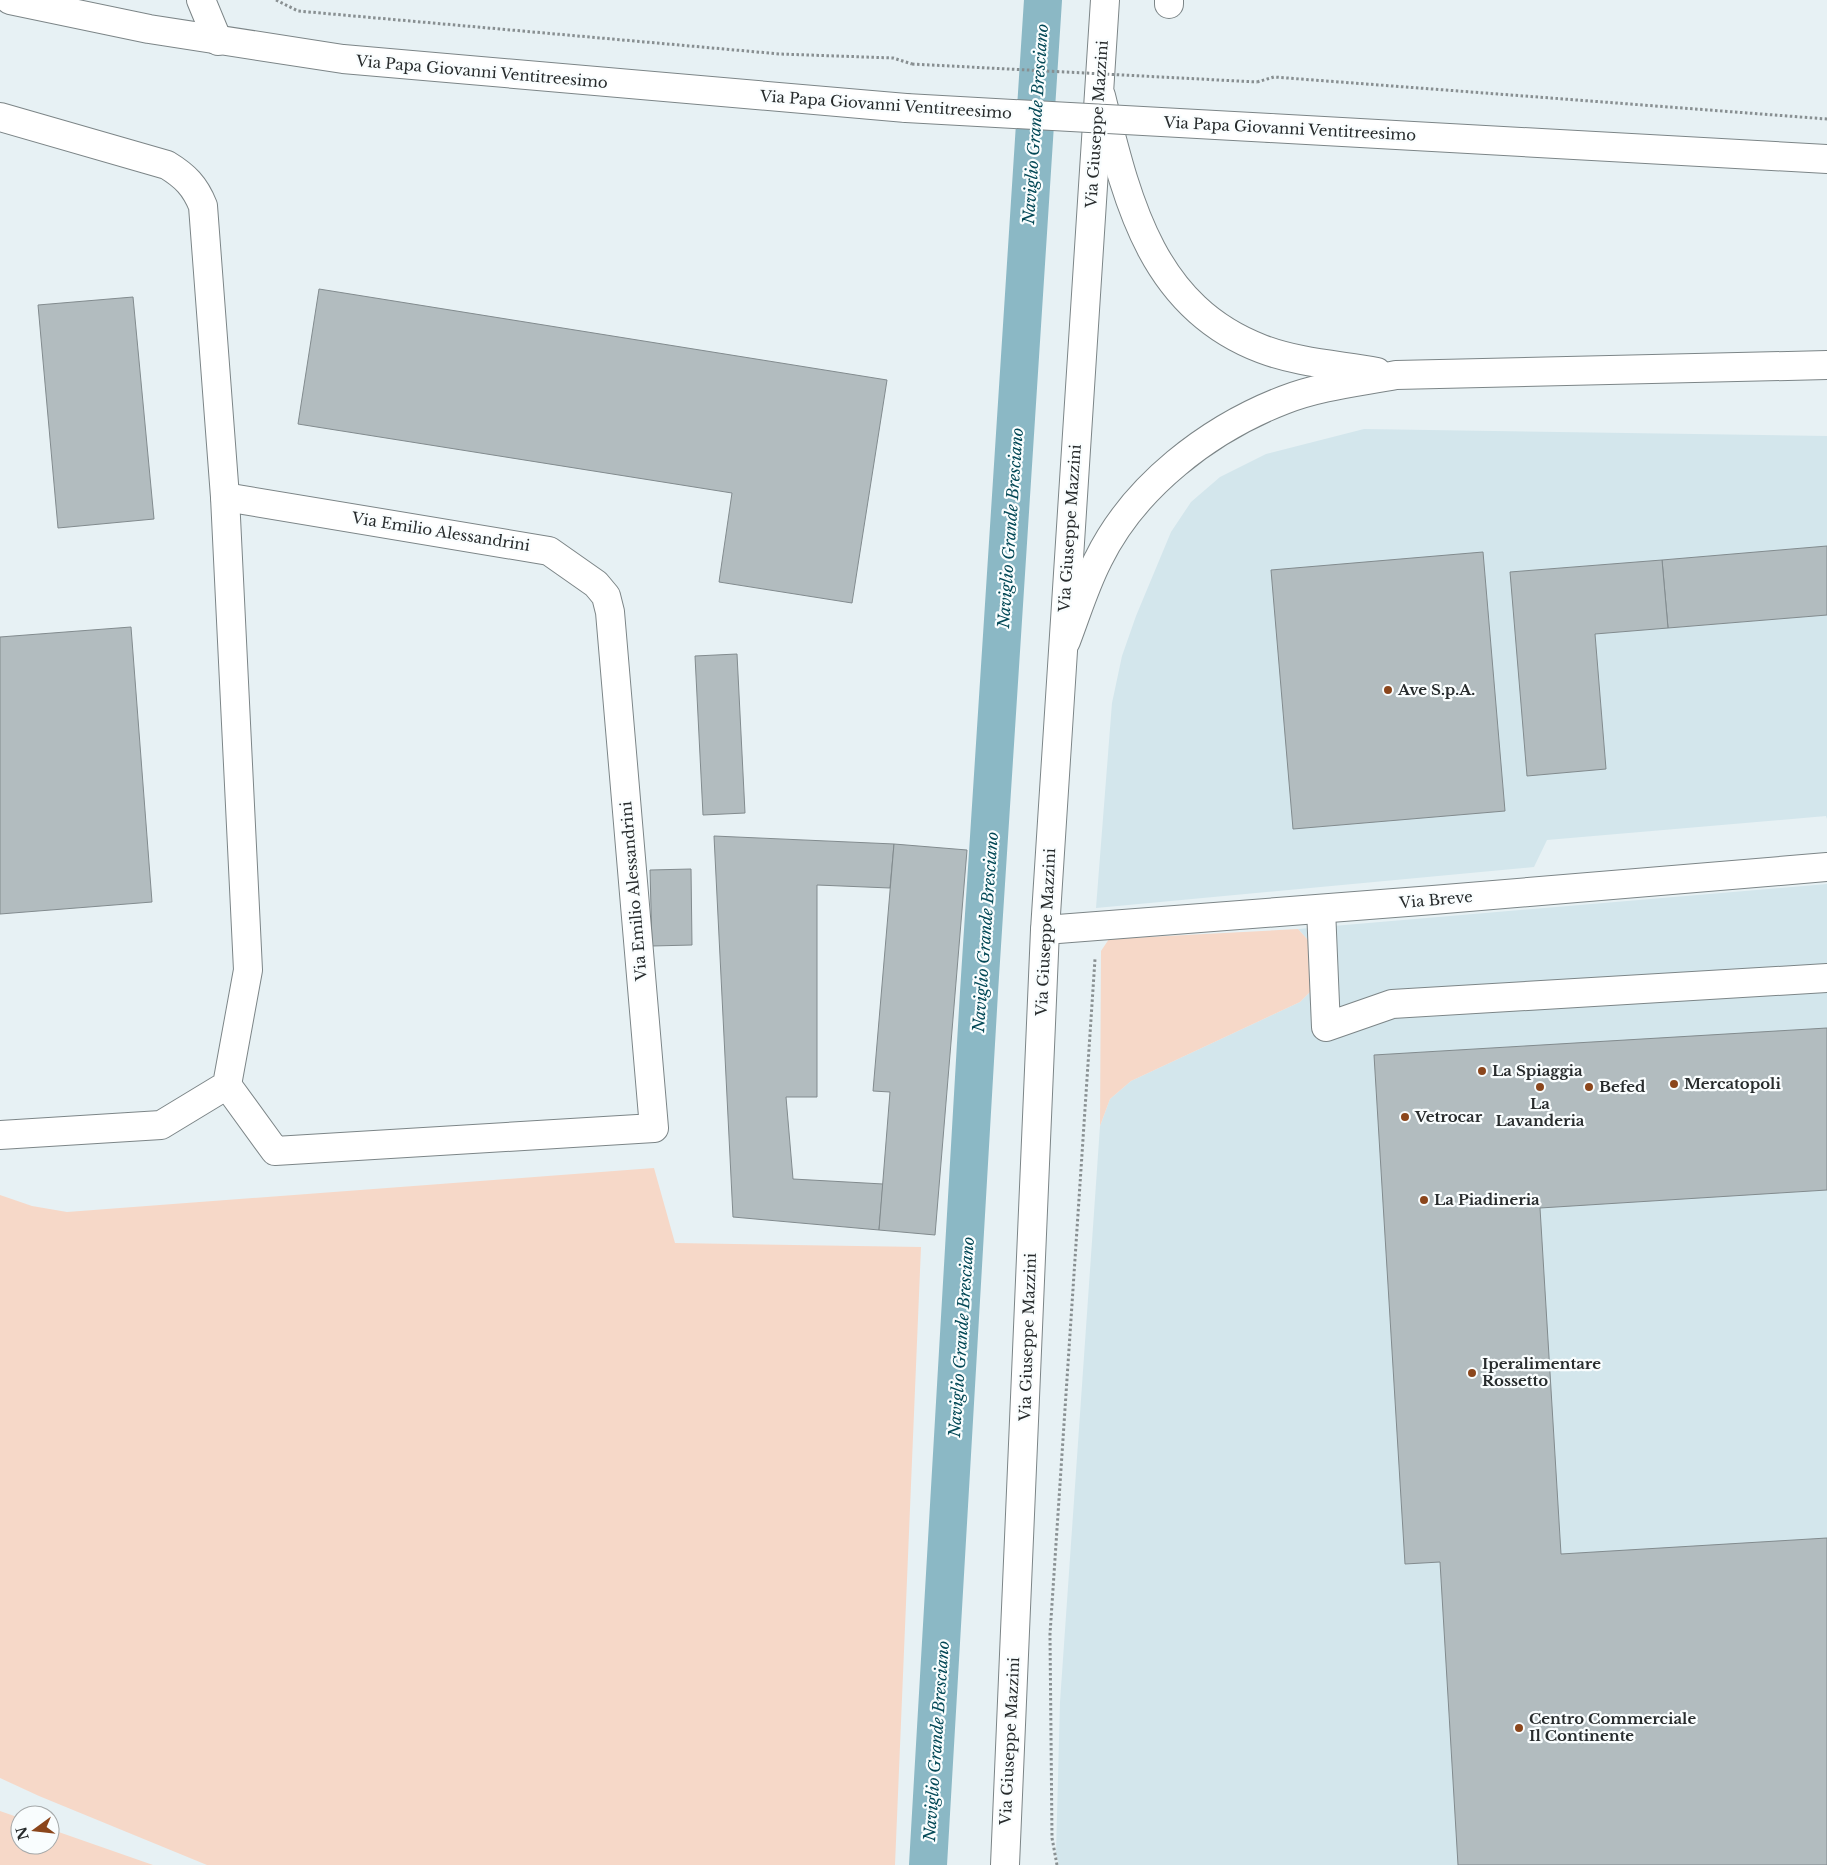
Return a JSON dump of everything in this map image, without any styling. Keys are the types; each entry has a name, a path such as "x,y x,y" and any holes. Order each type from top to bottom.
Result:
{"street":[{"name":"Via Papa Giovanni Ventitreesimo","path":"10,0 100,20 218,41 343,59 906,108 1827,159"},
{"path":"201,0 218,41"},
{"path":"1096,0 1103,33"},
{"name":"Via Giuseppe Mazzini","path":"1005,1865 1045,930 1106,0"},
{"path":"1099,89 1121,176 1138,222 1153,255 1174,286 1196,309 1229,333 1262,349 1297,360 1333,363 1396,376"},
{"path":"0,117 167,165 184,176 196,188 203,206 225,497 248,970 227,1085 160,1126 0,1135"},
{"path":"1062,652 1098,559 1125,518 1151,488 1195,447 1240,419 1286,399 1334,386 1396,376 1827,365"},
{"name":"Via Emilio Alessandrini","path":"225,497 548,551 596,584 606,596 610,612 654,1128 275,1151 227,1085"},
{"name":"Via Breve","path":"1045,930 1827,867"},
{"path":"1321,909 1326,1027 1392,1004 1827,978"}],"path":[{"path":"276,0 298,11 780,54 893,58 912,64 1257,82 1274,77 1827,119"},
{"path":"1057,1865 1052,1838 1050,1634 1098,926"}],"shaded area":[{"path":"1364,429 1827,436 1827,819 1826,816 1547,840 1534,867 1096,908 1112,703 1122,656 1136,616 1171,532 1191,502 1220,477 1266,454"},
{"path":"1827,884 1827,1865 1059,1865 1056,1853 1060,1702 1100,1126 1110,1099 1131,1081 1300,1002 1316,986 1309,941 1298,929"},
{"path":"1298,929 1309,941 1316,986 1300,1002 1131,1081 1110,1099 1100,1126 1101,951 1109,939"},
{"path":"654,1168 675,1243 921,1247 895,1865 207,1865 0,1778 0,1195 32,1206 67,1212"},
{"path":"0,1811 10,1814 10,1855 60,1855 60,1832 153,1865 0,1865"}],"building":[{"path":"319,289 887,380 852,603 719,582 732,493 298,424"},
{"path":"133,297 154,519 58,528 38,305"},
{"path":"1827,546 1827,615 1668,628 1662,560"},
{"name":"Ave S.p.A.","path":"1483,552 1505,811 1293,829 1271,570"},
{"path":"1662,560 1668,628 1595,634 1606,769 1527,776 1510,572"},
{"path":"131,627 152,902 0,914 0,637"},
{"path":"737,654 745,813 703,815 695,656"},
{"path":"714,836 894,844 890,888 817,885 817,1097 786,1097 793,1179 883,1184 879,1230 733,1217"},
{"path":"894,844 967,850 935,1235 879,1230 890,1092 873,1091"},
{"path":"691,869 692,945 652,946 650,870"},
{"name":"Iperalimentare Rossetto","path":"1827,1028 1827,1190 1540,1208 1561,1554 1827,1538 1827,1865 1458,1865 1440,1562 1405,1564 1374,1055"}],"waterway":[{"name":"Naviglio Grande Bresciano","path":"928,1865 979,992 1043,0"}],"place":[{"name":"Ave S.p.A.","path":"1388,690"},
{"name":"La Spiaggia","path":"1482,1071"},
{"name":"Mercatopoli","path":"1674,1084"},
{"name":"La Lavanderia","path":"1540,1087"},
{"name":"Befed","path":"1589,1087"},
{"name":"Vetrocar","path":"1405,1117"},
{"name":"La Piadineria","path":"1424,1200"},
{"name":"Iperalimentare Rossetto","path":"1472,1373"},
{"name":"Centro Commerciale Il Continente","path":"1519,1728"}]}
